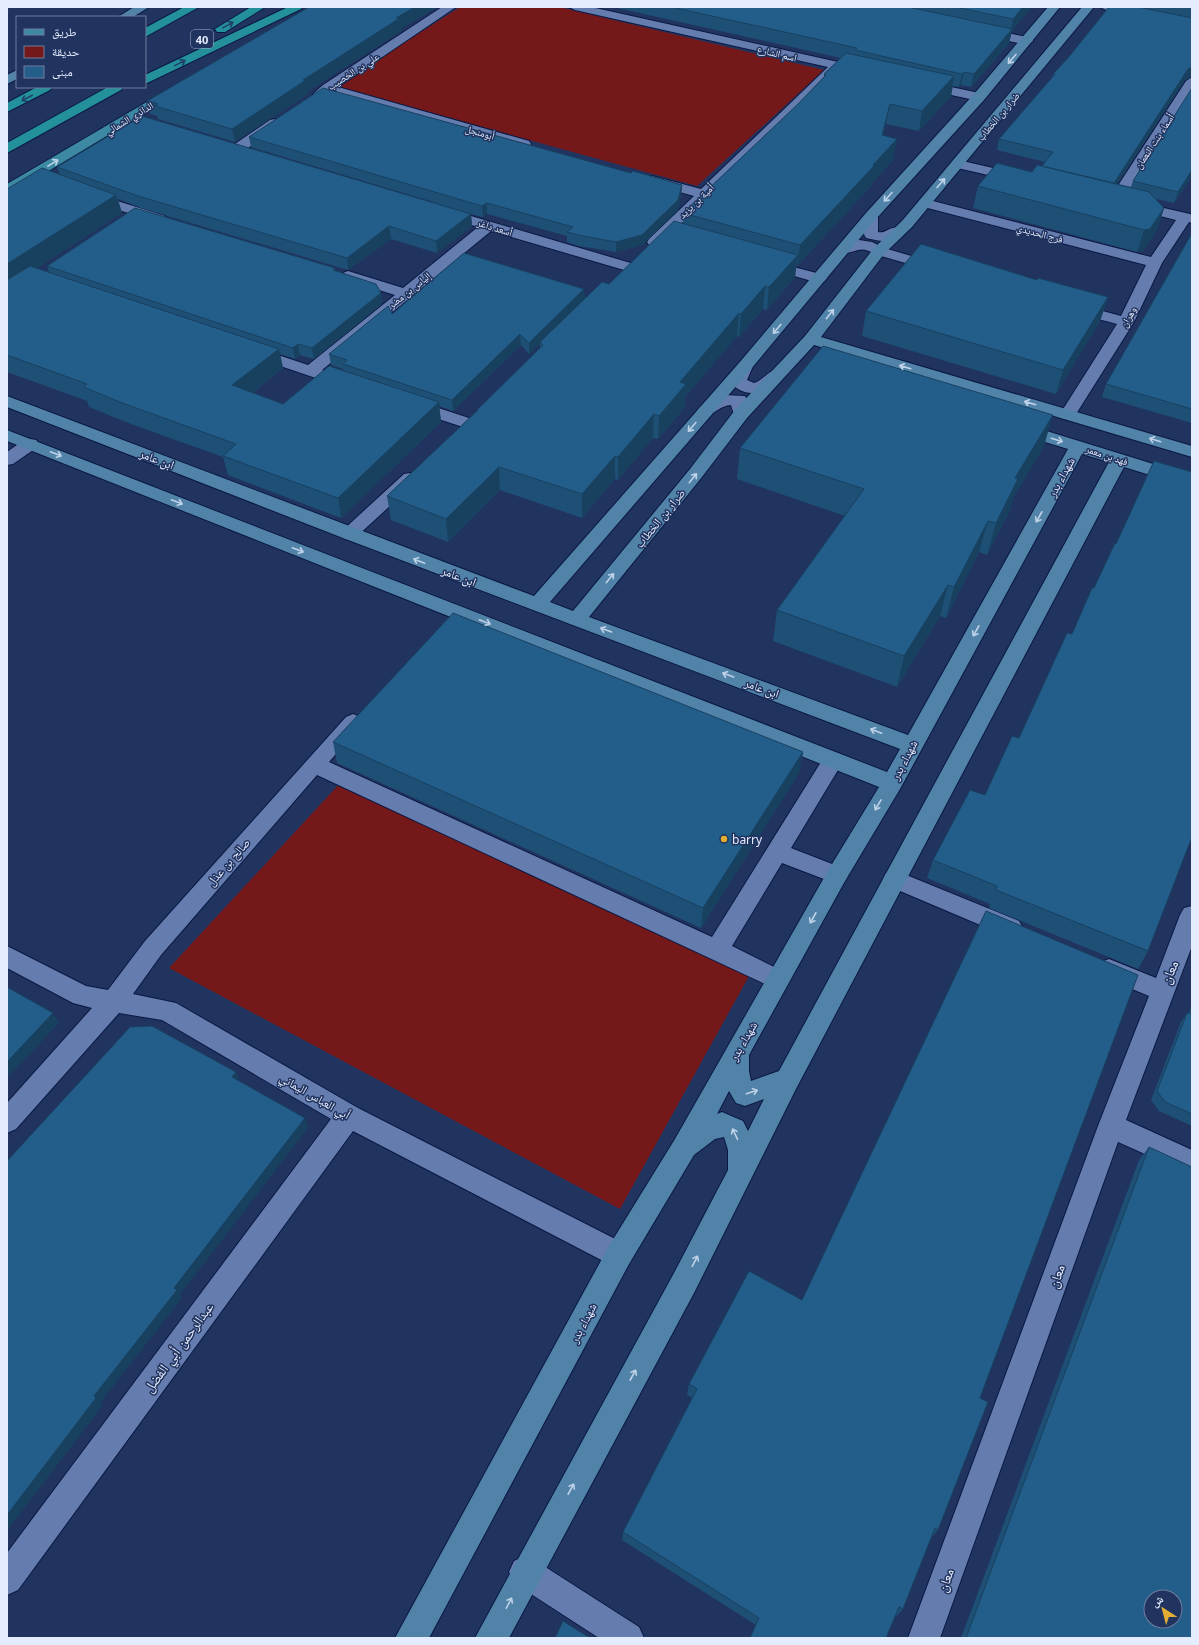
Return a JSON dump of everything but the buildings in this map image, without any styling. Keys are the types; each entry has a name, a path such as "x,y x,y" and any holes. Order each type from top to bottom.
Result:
{"highway":[{"path":"146,23 173,7"},
{"path":"146,32 193,7"},
{"name":"40","path":"212,34 259,7"},
{"path":"146,80 297,7"},
{"name":"40","path":"146,70 199,41"},
{"path":"7,108 44,88"},
{"path":"7,150 115,88"},
{"path":"42,130 128,88"}],"main road":[{"path":"258,40 312,7"},
{"name":"الدائري الشمالي","path":"7,190 184,84"}],"street":[{"path":"126,16 143,7"},
{"name":"علي بن الخصيب","path":"307,102 450,7"},
{"name":"اسم الشارع","path":"575,7 597,9 858,71"},
{"name":"ضرار بن الخطاب","path":"537,605 745,366 845,249 871,216 979,97 1054,7"},
{"name":"ضرار بن الخطاب","path":"745,366 738,381 750,389 756,389 763,386 778,373 805,359 811,339 879,251 907,224 925,203 1088,7"},
{"path":"1106,7 1192,25"},
{"path":"966,28 1027,41"},
{"name":"أمية بن يزيد","path":"633,263 670,236 703,194 836,66"},
{"path":"7,80 16,75"},
{"name":"أسماء بنت النعمان","path":"1116,201 1192,81"},
{"path":"911,82 979,97"},
{"name":"أبومنجل","path":"327,88 534,147"},
{"path":"252,154 230,147 288,114"},
{"path":"131,117 145,121"},
{"path":"958,164 1033,182"},
{"path":"32,175 47,181"},
{"path":"641,177 703,194"},
{"path":"76,191 173,223"},
{"path":"1100,198 1188,218"},
{"name":"فرج الحديدي","path":"925,203 1155,263"},
{"name":"أسعد داغر","path":"428,207 489,225 633,263"},
{"path":"123,220 136,212"},
{"name":"ضرار بن الخطاب","path":"871,216 871,235 884,238 907,224"},
{"name":"وهران","path":"1068,414 1126,322 1155,263 1188,218"},
{"name":"إلياس بن مضر","path":"311,371 404,293 489,225"},
{"path":"845,249 862,244 874,247 879,251 955,273"},
{"path":"752,260 819,278"},
{"path":"337,273 404,293"},
{"path":"1059,304 1126,322"},
{"path":"811,339 1192,452"},
{"path":"236,346 364,389"},
{"path":"805,359 838,347"},
{"name":"ضرار بن الخطاب","path":"577,619 696,473 741,414 778,373"},
{"path":"394,399 469,424"},
{"name":"ضرار بن الخطاب","path":"705,411 723,400 739,400 741,414"},
{"name":"ابن عامر","path":"7,401 226,485 348,534 912,745"},
{"name":"فهد بن معمر","path":"1002,423 1074,454"},
{"path":"7,435 892,783"},
{"path":"7,460 30,444"},
{"path":"491,1638 525,1572 684,1283 742,1172 788,1079 1115,467 1074,454"},
{"name":"شهداء بدر","path":"411,1638 619,1255 684,1148 837,875 892,783 1074,454"},
{"path":"348,534 423,466"},
{"name":"فهد بن معمر","path":"1115,467 1192,482"},
{"path":"197,510 209,512 228,507 235,499 235,495 231,488 226,485"},
{"path":"263,536 255,530 255,521 258,517 275,509 293,512"},
{"path":"442,628 457,611"},
{"name":"صالح بن عذل","path":"7,1122 114,1002 153,948 314,764 367,707"},
{"path":"718,950 833,760"},
{"path":"314,764 718,950 778,980"},
{"path":"778,852 837,875"},
{"path":"894,879 1031,936"},
{"name":"معان","path":"924,1638 1111,1126 1162,991 1189,930"},
{"name":"أبي العباس اليماني","path":"7,956 82,996 167,1010 349,1116 619,1255"},
{"path":"1089,960 1162,991"},
{"path":"737,1053 735,1074 738,1084 745,1095 788,1079"},
{"name":"عبدالرحمن أبي الفضل","path":"7,1578 349,1116"},
{"path":"684,1148 706,1131 722,1124 734,1128 741,1150 742,1172"},
{"path":"1111,1126 1192,1163"},
{"path":"525,1572 628,1638"}],"green space":[{"path":"460,7 559,7 824,70 697,186 335,87"},
{"path":"343,780 749,976 620,1209 169,968"}],"place":[{"name":"barry","path":"724,839"}]}
